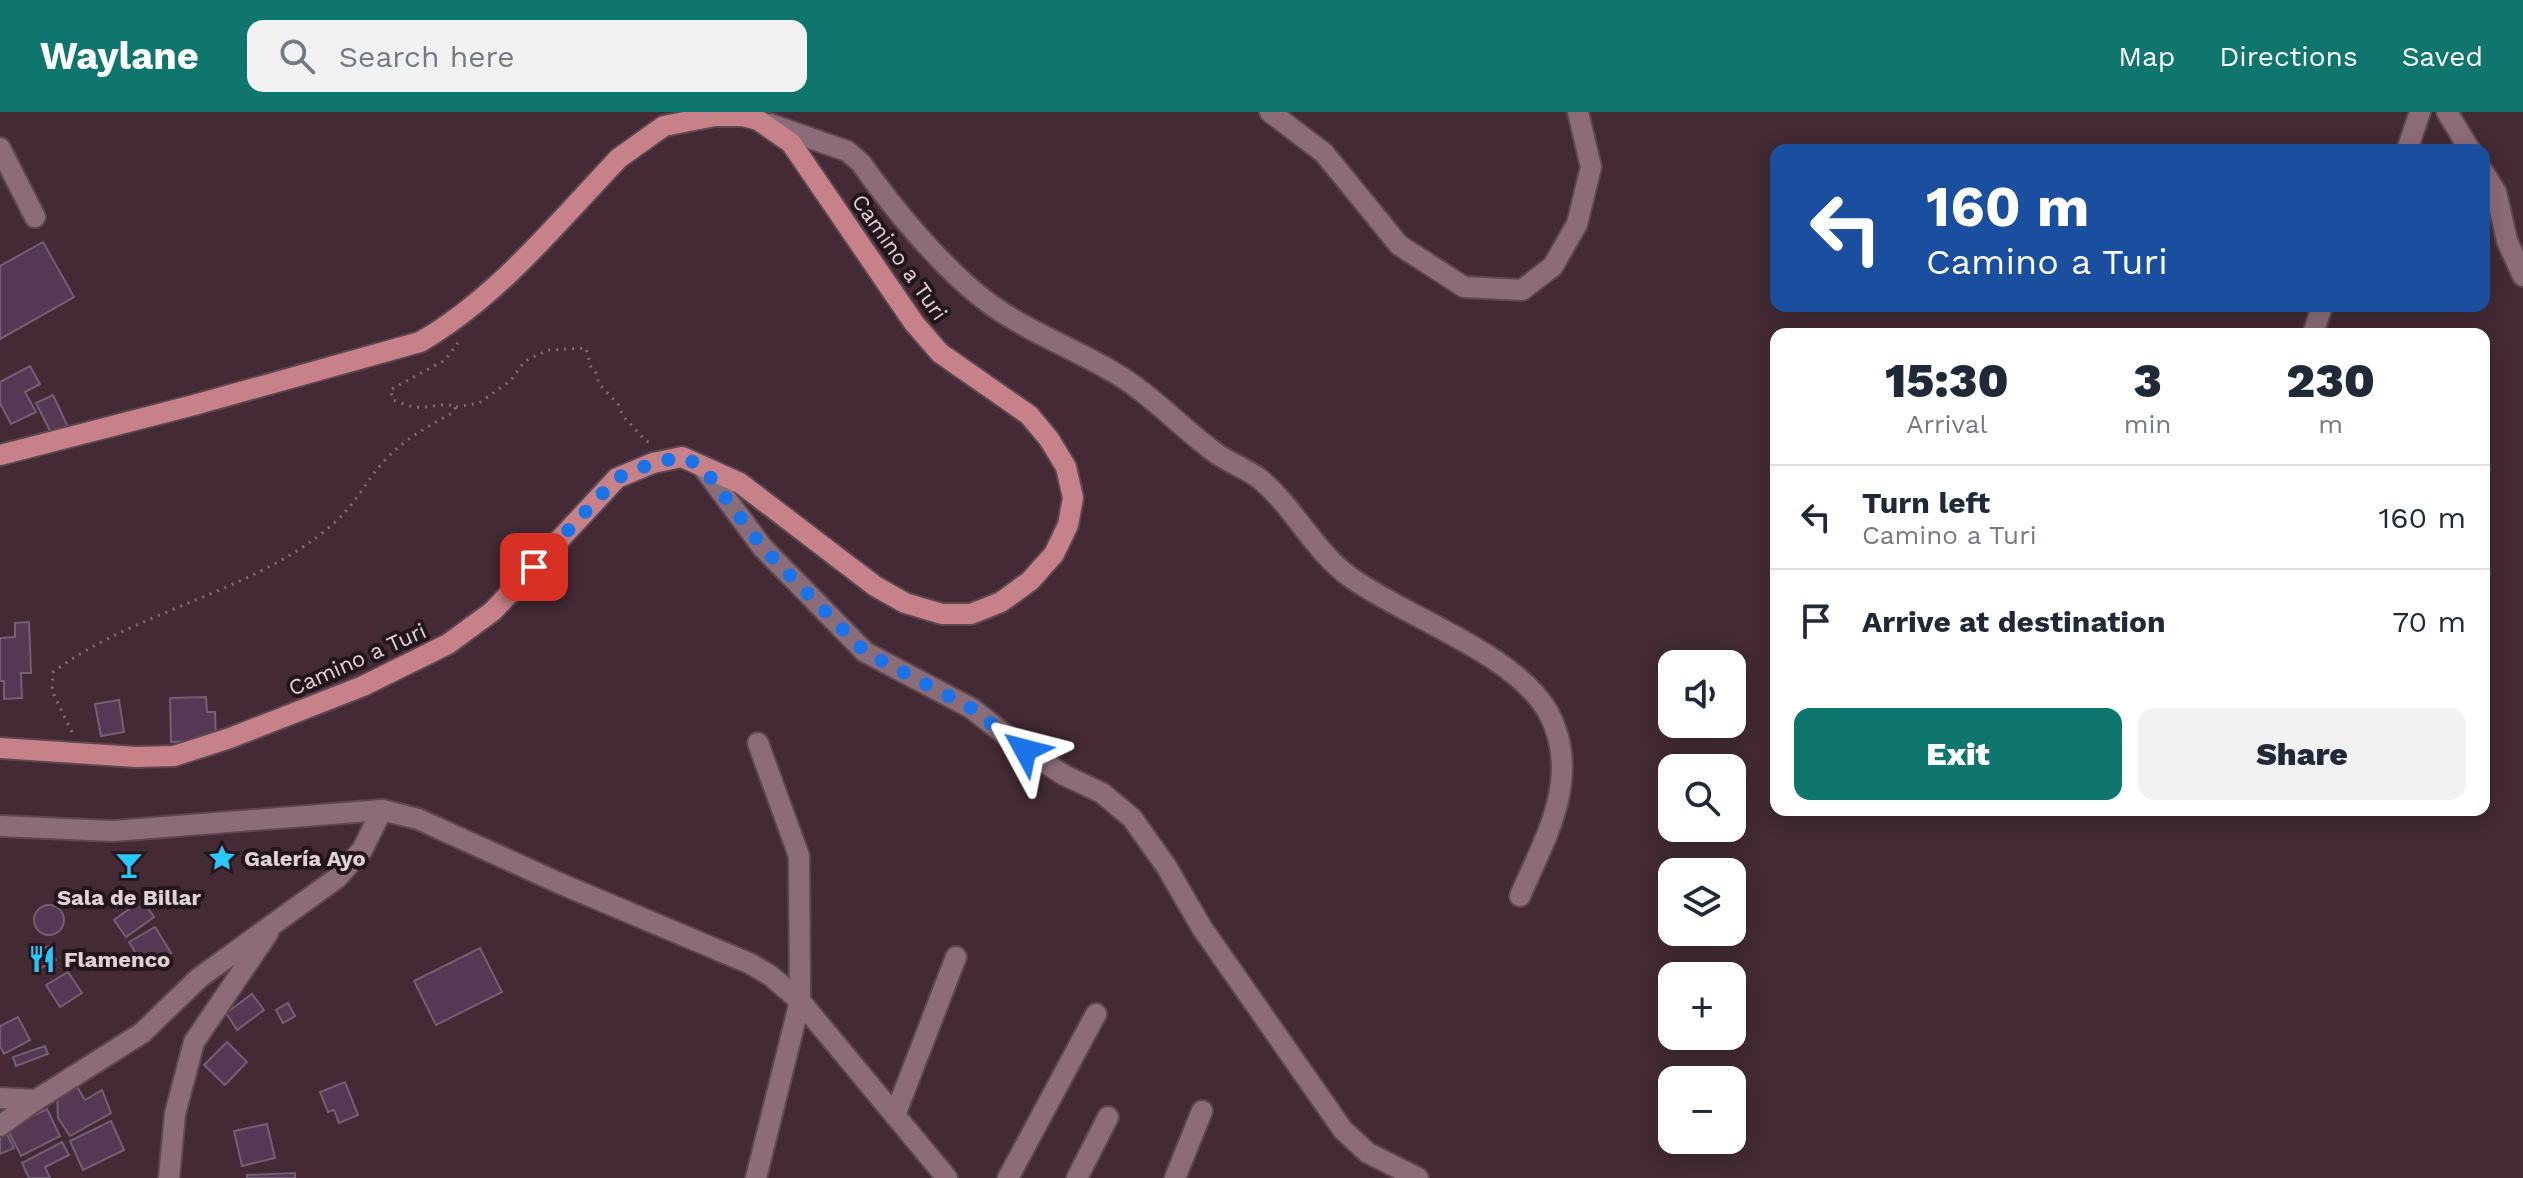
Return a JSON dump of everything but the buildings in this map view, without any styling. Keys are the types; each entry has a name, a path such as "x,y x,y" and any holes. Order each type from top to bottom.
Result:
{"main road":[{"name":"Camino a Turi","path":"0,455 420,342 451,324 497,282 619,158 639,143 664,126 715,116 743,116 758,120 791,143 914,323 940,353 1029,415 1066,467 1073,498 1068,525 1054,554 1030,581 1001,602 971,614 942,614 905,603 875,586 740,483 682,457 653,463 617,478 493,611 448,644 363,686 230,738 174,756 136,757 0,748"}],"street":[{"path":"1270,112 1324,153 1399,245 1464,287 1522,290 1553,266 1577,224 1591,167 1578,112"},
{"path":"2409,144 2420,112"},
{"path":"2447,112 2466,144"},
{"path":"758,120 847,151 861,163 952,273 982,298 1010,318 1111,370 1215,453 1258,478 1327,558 1351,578 1491,659 1526,683 1548,712 1557,735 1561,786 1557,812 1520,896"},
{"path":"0,148 35,217"},
{"path":"2490,182 2496,192 2507,241 2523,276"},
{"path":"702,466 763,548 865,652 971,708 1025,750 1064,775 1102,793 1132,818 1166,866 1202,928 1343,1130 1368,1153 1418,1178"},
{"path":"756,1178 800,1001 799,856 758,743"},
{"path":"0,1126 142,1033 199,978 337,878 362,850 382,810"},
{"path":"0,826 113,831 382,810 418,819 751,964 771,976 800,1001 947,1178"},
{"path":"169,1178 175,1114 194,1042 277,920"},
{"path":"895,1115 956,957"},
{"path":"1008,1178 1096,1014"},
{"path":"0,1098 36,1100"},
{"path":"1175,1178 1202,1111"},
{"path":"1077,1178 1108,1117"}],"path":[{"path":"463,335 445,360 390,390 393,400 413,407 449,404 456,407 479,403 510,381 525,361 548,350 586,348 599,384 618,404 623,416 645,440 654,444"},
{"path":"84,752 52,691 53,672 84,649 119,631 230,588 311,541 346,512 387,458 409,438 452,413 456,407"}],"place":[{"name":"Galería Ayo","path":"222,858"},
{"name":"Sala de Billar","path":"129,865"},
{"name":"Flamenco","path":"42,959"}],"route":[{"path":"534,567 617,478 653,463 682,457 702,466 763,548 865,652 971,708 1025,750"}]}
